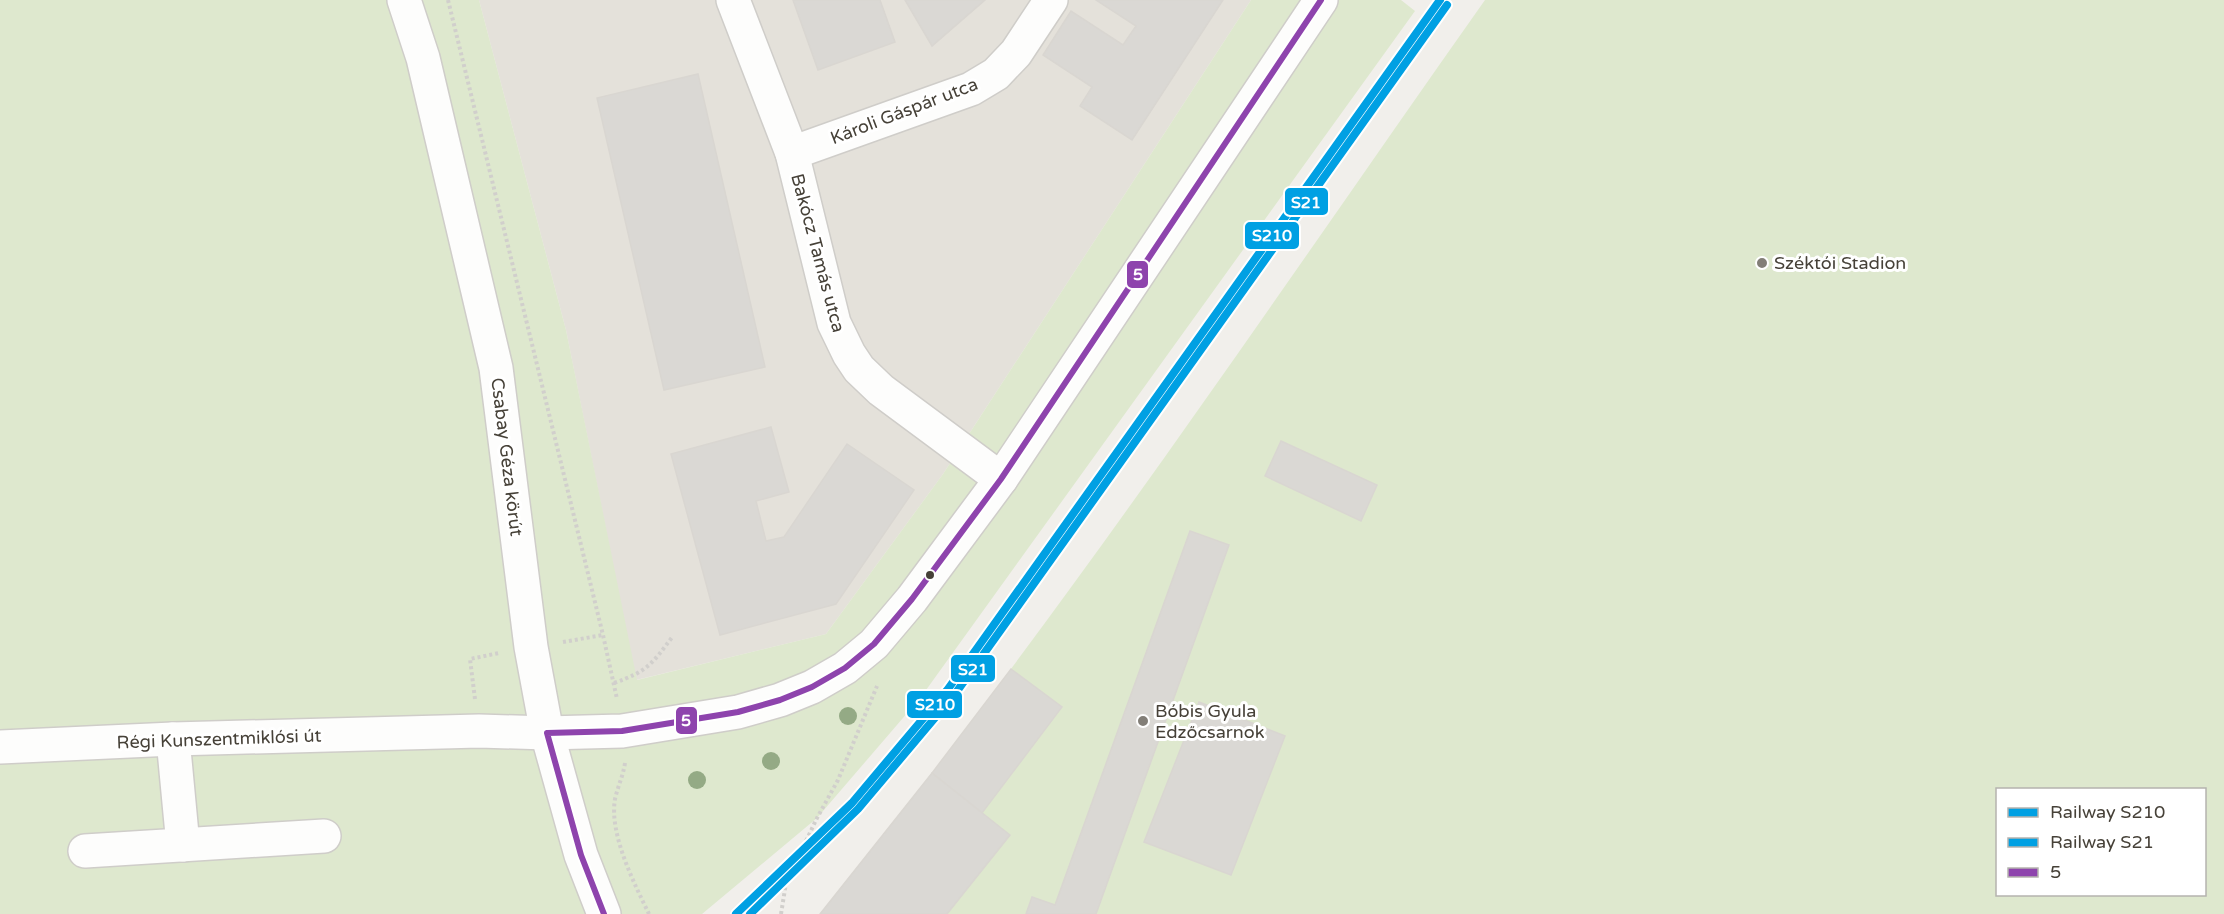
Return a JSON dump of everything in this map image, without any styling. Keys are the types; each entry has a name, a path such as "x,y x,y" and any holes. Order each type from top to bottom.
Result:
{"street":[{"name":"Csabay Géza körút","path":"404,0 423,58 496,368 531,647 547,733 581,855 604,914"},
{"name":"Bakócz Tamás utca","path":"733,0 792,153 834,323 843,345 859,369 881,390 1001,479"},
{"name":"Károli Gáspár utca","path":"792,153 971,89 996,74 1016,53 1051,0"},
{"name":"Régi Kunszentmiklósi út","path":"0,747 173,739 438,734 479,731 547,733 622,731 738,712 780,700 812,687 845,669 874,644 912,599 1001,479 1321,0"},
{"path":"173,739 183,845"},
{"path":"85,851 324,836"}],"path":[{"path":"448,0 614,683 626,755 623,776 615,799 616,831 649,914"},
{"path":"614,683 635,676 650,666 674,636"},
{"path":"781,914 786,884 838,780 879,680"}],"shaded area":[{"path":"479,0 1251,0 943,474 826,634 636,680 566,330"}],"green space":[{"path":"0,0 479,0 566,330 637,680 826,634 943,474 1251,0 1401,0 1415,11 921,697 817,818 702,914 0,914"},
{"name":"Széktói Stadion","path":"1485,0 2224,0 2224,914 820,914 1005,677 1213,389"}],"building":[{"path":"793,0 880,0 895,42 818,70"},
{"path":"905,0 985,0 932,46"},
{"path":"1096,0 1223,0 1132,140 1080,106 1092,87 1043,55 1071,11 1123,45 1136,26"},
{"path":"698,74 765,367 664,390 597,98"},
{"path":"771,427 789,492 756,501 766,541 784,537 847,444 914,490 836,604 720,635 671,454"},
{"path":"1281,441 1377,485 1361,521 1265,476"},
{"name":"Bóbis Gyula Edzőcsarnok","path":"1190,531 1229,545 1096,914 1026,914 1032,897 1055,905"},
{"path":"1011,669 1062,707 982,813 932,773"},
{"path":"1199,702 1285,736 1231,875 1144,842"},
{"path":"932,773 1010,835 947,914 820,914"}],"rail line":[{"name":"S210","path":"736,914 852,803 948,689 1440,0"},
{"name":"S21","path":"750,914 858,809 955,694 1447,5"}],"transit line":[{"name":"5","path":"604,914 581,855 547,733 622,731 738,712 780,700 812,687 845,668 874,644 912,599 1001,479 1321,0"}],"place":[{"name":"Széktói Stadion","path":"1762,263"},
{"name":"Bóbis Gyula Edzőcsarnok","path":"1143,721"}]}
